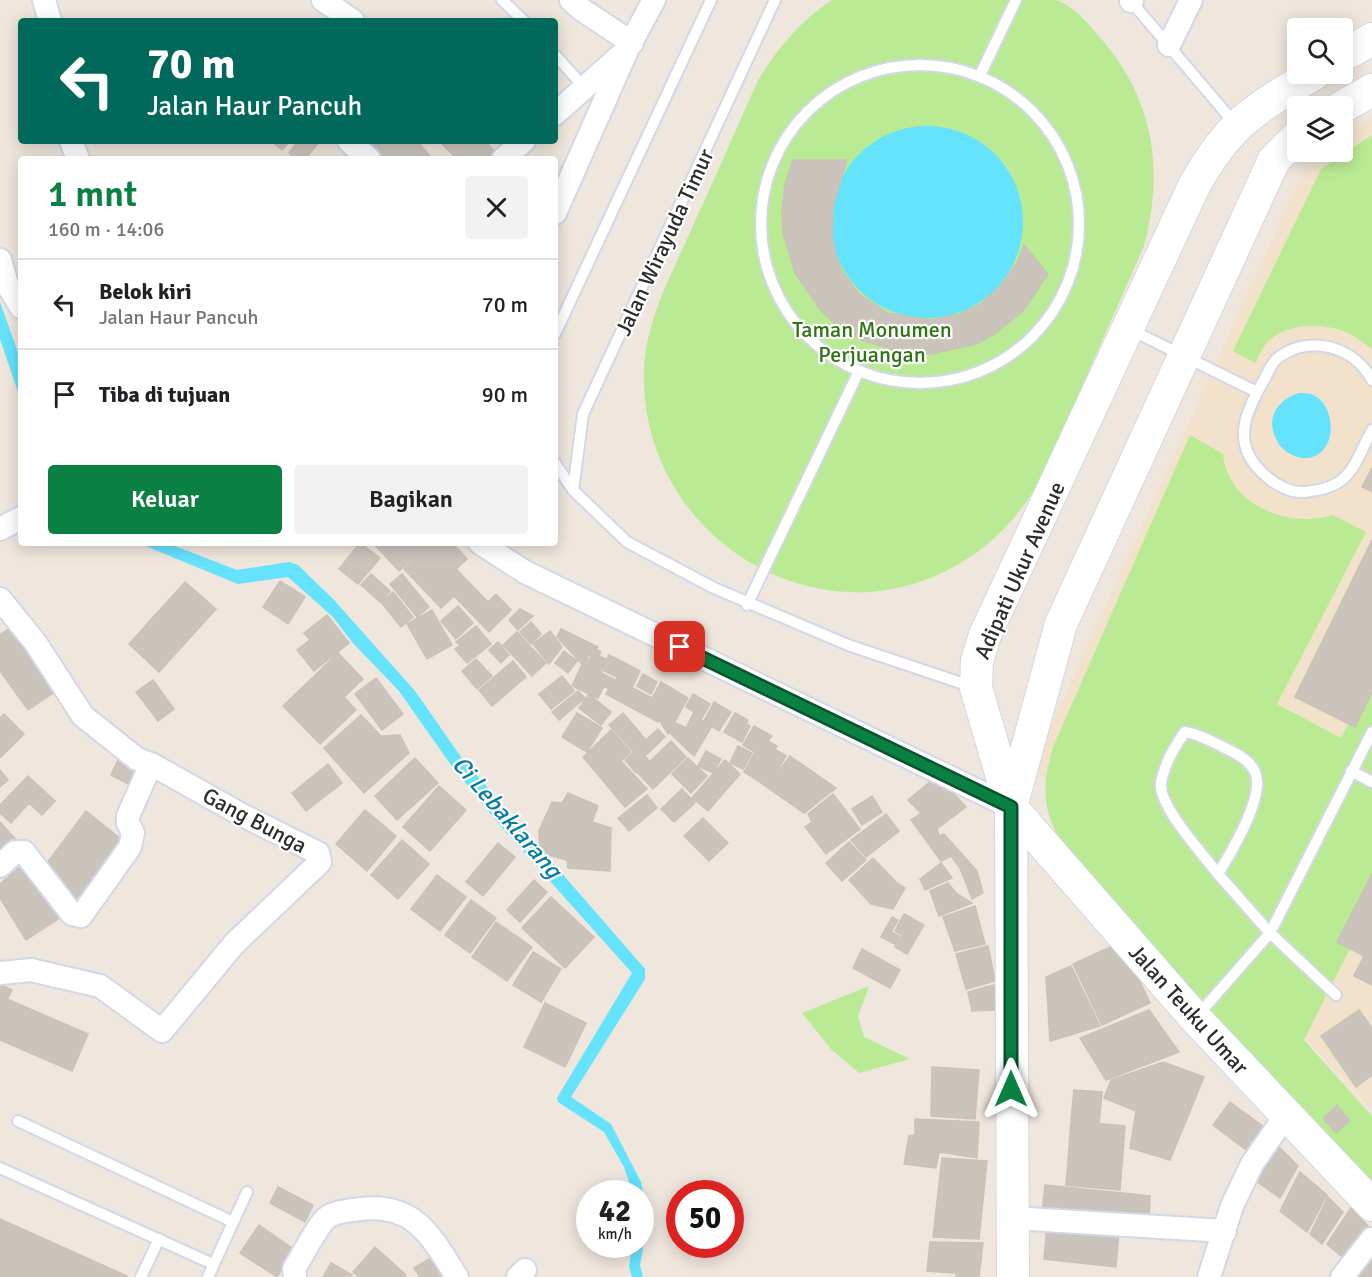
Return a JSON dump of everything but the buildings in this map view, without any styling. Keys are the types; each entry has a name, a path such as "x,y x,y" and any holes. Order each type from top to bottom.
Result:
{"main road":[{"path":"1353,50 1372,39"},
{"name":"Adipati Ukur Avenue","path":"1011,807 976,688 977,661 985,635 1194,186 1212,153 1236,125 1254,109 1297,84"},
{"path":"1353,101 1372,90"},
{"path":"1013,1277 1011,807 1046,670 1061,624 1274,160 1287,147"},
{"name":"Jalan Teuku Umar","path":"1011,807 1195,1018 1372,1205"}],"street":[{"path":"44,0 49,18"},
{"path":"323,0 348,18"},
{"path":"571,0 630,45"},
{"path":"558,206 630,45 654,0"},
{"path":"1169,45 1191,0"},
{"path":"558,111 630,45"},
{"path":"352,144 366,156"},
{"path":"0,260 8,284 18,302"},
{"path":"0,529 18,520"},
{"path":"485,546 525,572 1011,807"},
{"name":"Gang Bunga","path":"0,599 35,642 83,716 137,759 152,764 242,815 318,853 320,862 234,944 162,1031 100,986 31,970 0,974"},
{"path":"0,866 15,852 24,852 72,914 81,916 130,847 133,833 128,823 128,816 152,764"},
{"path":"1209,1277 1232,1206 1252,1164 1286,1115"},
{"path":"295,1277 294,1269 328,1216 348,1210 379,1207 392,1208 409,1216 430,1234 458,1277"},
{"path":"1011,1218 1225,1231"},
{"path":"1341,1277 1372,1239"}],"lane":[{"path":"502,0 521,18"},
{"path":"558,328 711,0"},
{"name":"Jalan Wirayuda Timur","path":"573,490 583,414 775,0"},
{"path":"980,75 1016,0"},
{"path":"1131,0 1236,125"},
{"path":"558,58 585,88"},
{"path":"923,65 980,75 1012,94 1035,115 1055,140 1069,167 1077,196 1080,228 1077,258 1067,287 1052,315 1032,338 1008,358 981,372 951,381 920,384 889,380 859,371 831,356 807,336 787,311 772,284 763,254 760,222 764,191 773,161 789,134 809,110 834,90 862,76 892,68 923,65"},
{"path":"1129,329 1257,392"},
{"path":"1372,380 1366,369 1347,353 1323,345 1299,347 1277,358 1243,422 1246,446 1257,469 1276,485 1299,493 1324,490 1346,479 1372,430"},
{"path":"747,605 859,371"},
{"path":"558,468 573,490 627,542 747,605 848,645 976,688"},
{"path":"1218,874 1234,846 1257,791 1256,774 1248,761 1230,750 1194,733 1185,732 1172,750 1161,784 1163,801 1218,874 1270,933 1336,995"},
{"path":"1195,1018 1270,933 1372,732"},
{"path":"1351,771 1372,782"},
{"path":"18,1121 233,1222"},
{"path":"0,1168 213,1264"},
{"path":"208,1277 247,1192"},
{"path":"141,1277 159,1239"}],"shaded area":[{"path":"1372,117 1372,1110 1307,1040 1032,767 1307,162 1353,162 1353,130"}],"green space":[{"name":"Taman Monumen Perjuangan","path":"832,0 1055,0 1061,2 1078,14 1093,30 1116,58 1131,82 1142,107 1153,160 1153,188 1144,246 1042,477 1026,502 1008,525 975,554 962,562 907,586 852,592 798,584 749,562 706,528 673,485 651,433 644,375 649,337 660,300 758,80 790,36"},
{"path":"1372,135 1372,349 1354,336 1338,329 1306,326 1284,331 1275,336 1265,345 1255,363 1233,351 1321,169 1332,162 1353,162 1353,148"},
{"path":"1190,435 1223,454 1227,472 1236,487 1263,509 1298,519 1333,515 1366,532 1277,704 1341,738 1372,678 1372,905 1304,1040 1372,1116 1372,1184 1072,861 1056,832 1047,807 1046,780 1053,747"},
{"path":"869,986 858,1016 864,1037 910,1059 859,1073 831,1049 802,1013"}],"water":[{"path":"927,126 955,130 980,142 995,154 1007,169 1019,194 1023,222 1019,250 1007,275 995,290 980,302 955,314 927,318 899,314 874,302 859,290 847,275 835,250 831,222 835,194 847,169 859,154 874,142 899,130"},
{"path":"0,302 18,353 18,392 0,339"},
{"path":"1299,393 1311,394 1319,399 1325,405 1330,421 1330,437 1327,445 1322,451 1309,458 1296,457 1284,450 1279,445 1273,431 1273,416 1280,404"},
{"name":"Ci Lebaklarang","path":"145,546 175,546 237,570 289,562 298,565 334,600 415,691 461,757 645,969 645,979 571,1097 611,1124 640,1180 628,1180 624,1167 604,1132 558,1102 557,1098 632,973 499,824 451,765 399,691 352,642 333,617 288,577 238,584"},
{"path":"630,1258 641,1258 640,1265 643,1277 632,1277 629,1267"}],"route":[{"path":"680,647 1011,807 1011,1089"}]}
